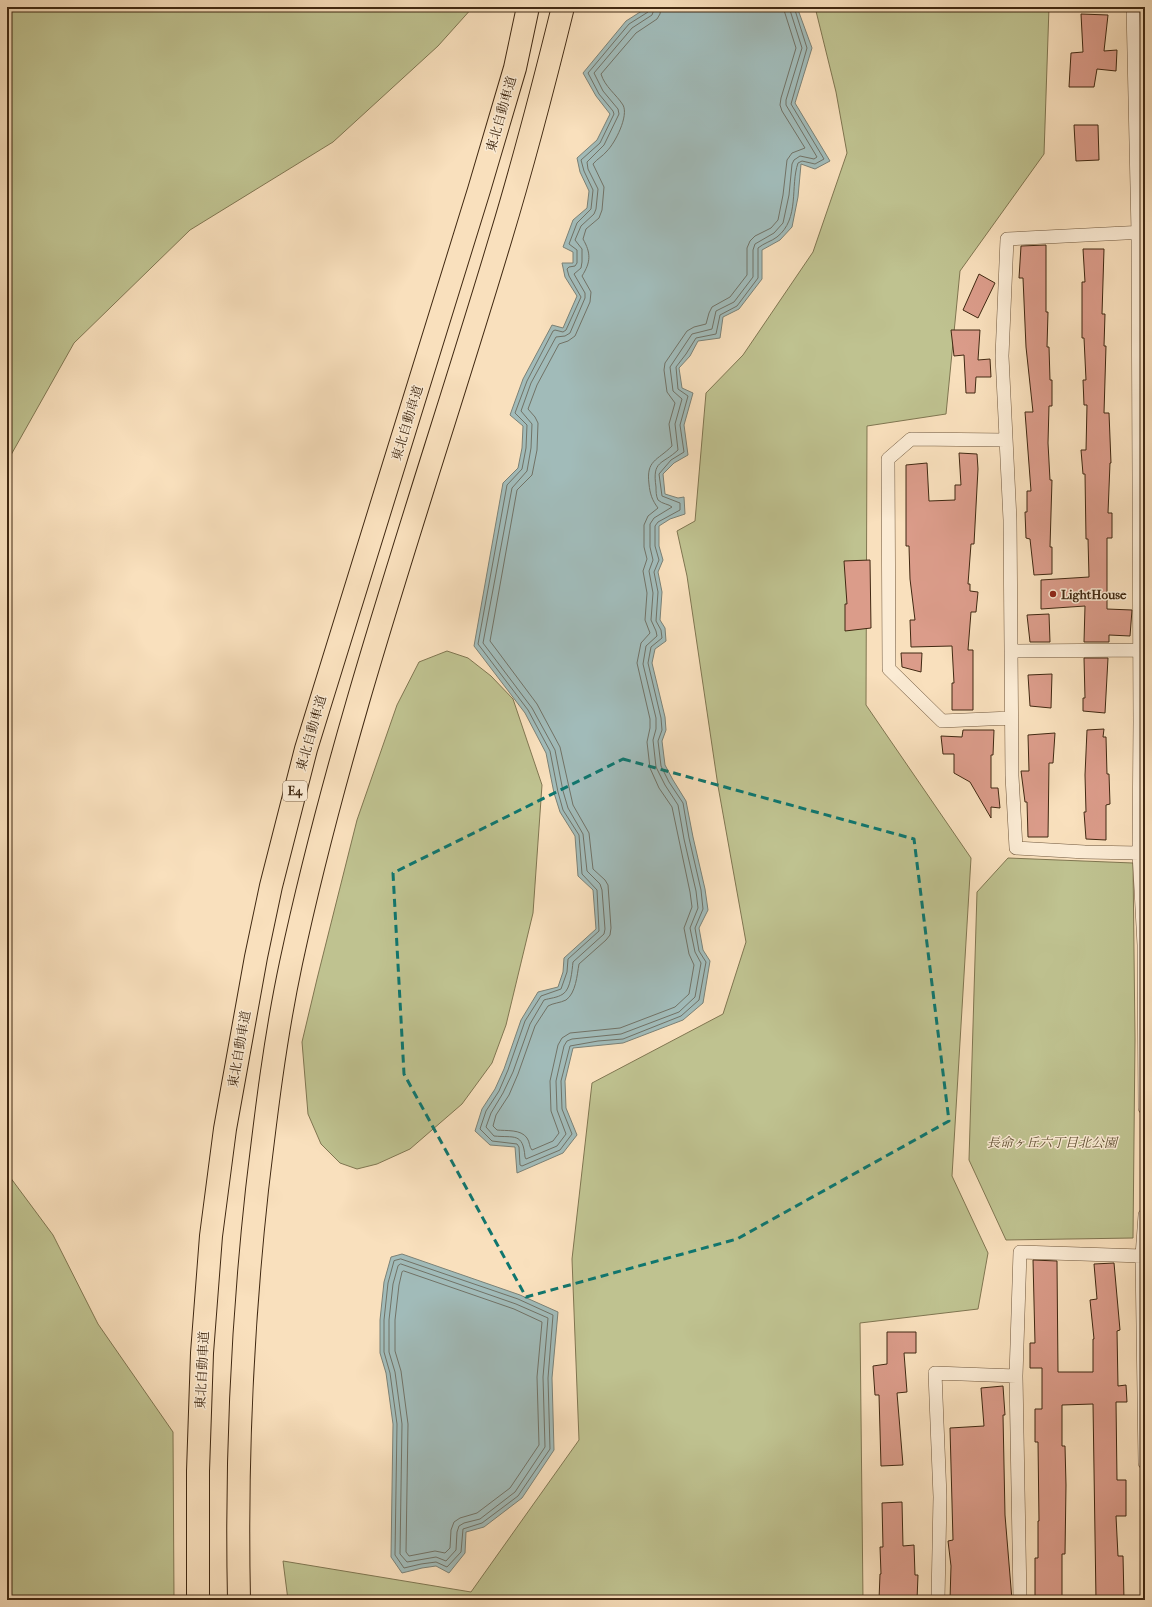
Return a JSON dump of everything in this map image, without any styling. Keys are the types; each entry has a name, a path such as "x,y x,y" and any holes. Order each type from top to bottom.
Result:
{"highway":[{"name":"東北自動車道","path":"198,1600 198,1471 202,1353 211,1236 225,1129 241,1037 271,886 306,749 481,182 515,68 528,7"},
{"path":"239,1600 238,1460 243,1353 250,1261 274,1057 291,965 315,860 368,666 501,235 541,95 562,7"}],"street":[{"path":"1133,7 1142,232 1138,418 1143,650 1139,853 1144,945 1145,1108"},
{"path":"1139,853 1016,848 1012,776 1010,520 1002,356 1007,239 1142,232"},
{"path":"1006,440 911,439 888,460 889,669 942,721 1011,718"},
{"path":"1011,651 1143,650"},
{"path":"1145,1214 1142,1256 1145,1463"},
{"path":"1020,1600 1016,1376 1020,1252 1142,1256"},
{"path":"938,1600 940,1497 935,1373 1016,1376"}],"highlighted area":[{"path":"623,759 914,839 949,1121 737,1239 526,1297 404,1074 393,873"}],"green space":[{"path":"7,7 473,7 438,46 333,142 190,230 74,343 7,462"},
{"path":"815,7 1049,7 1044,154 960,271 946,414 867,426 866,705 971,858 952,1176 988,1253 978,1309 860,1323 863,1600 288,1600 283,1561 471,1592 579,1440 572,1259 592,1083 723,1014 746,942 718,786 687,576 677,531 695,521 706,393 743,355 813,252 847,153 836,92"},
{"path":"447,651 468,658 491,676 513,699 542,785 533,913 506,1025 492,1063 462,1104 410,1149 377,1164 357,1169 340,1163 321,1144 308,1114 302,1042 357,820 397,705 419,662"},
{"name":"長命ヶ丘六丁目北公園","path":"1008,858 1133,863 1135,1039 1133,1238 1006,1240 969,1160 977,892"},
{"path":"7,1173 53,1235 98,1324 173,1432 174,1600 7,1600"}],"water":[{"path":"648,7 797,7 812,48 795,103 830,161 815,169 801,164 798,197 792,227 780,240 762,250 762,279 739,309 723,317 720,338 698,341 690,356 679,368 682,388 693,393 684,425 688,455 674,463 663,474 665,494 678,498 684,497 685,514 670,519 659,526 659,546 663,560 658,572 662,592 660,620 665,628 666,641 655,649 652,663 665,717 666,730 662,741 665,765 686,801 705,889 708,910 699,928 703,950 710,961 703,1003 683,1020 623,1043 573,1048 565,1081 566,1108 577,1135 563,1153 517,1173 515,1147 490,1145 475,1131 482,1109 495,1089 504,1069 521,1020 538,992 558,987 563,972 564,958 596,929 593,890 578,876 575,836 560,812 554,793 546,753 525,713 474,646 503,483 518,468 522,448 523,426 510,415 523,379 552,325 563,328 577,296 565,277 562,263 573,263 573,252 563,247 573,220 587,208 589,191 580,172 577,158 597,140 610,114 596,96 583,73 626,21"},
{"path":"402,1254 520,1295 558,1312 552,1378 554,1450 522,1498 484,1527 466,1532 465,1553 449,1573 436,1566 402,1573 391,1557 393,1424 386,1373 380,1353 380,1320 384,1282 391,1257"}],"building":[{"path":"1081,14 1108,15 1104,51 1117,50 1116,71 1097,69 1094,87 1069,87 1071,53 1083,52"},
{"path":"1074,125 1098,125 1099,160 1076,161"},
{"path":"1046,245 1046,312 1048,312 1047,347 1049,347 1050,380 1052,380 1052,406 1049,406 1048,443 1050,480 1052,480 1050,547 1052,547 1052,574 1034,575 1030,539 1026,538 1025,512 1027,512 1027,491 1031,491 1025,412 1033,412 1026,347 1023,278 1019,278 1021,246"},
{"path":"1083,249 1104,249 1102,314 1105,314 1104,346 1106,346 1104,413 1109,413 1111,463 1108,513 1112,513 1112,538 1107,538 1107,609 1132,610 1130,636 1109,635 1109,642 1084,642 1085,606 1041,609 1041,580 1089,577 1088,539 1086,539 1085,474 1083,474 1081,450 1086,450 1087,405 1084,405 1083,380 1086,380 1084,338 1082,338 1082,282 1085,282"},
{"path":"979,274 995,283 978,318 963,310"},
{"path":"951,330 980,330 978,360 990,359 991,377 976,377 975,393 966,393 964,355 954,356"},
{"path":"959,453 977,454 978,469 974,544 971,544 968,584 970,584 970,591 978,592 976,612 971,612 968,650 973,650 973,710 952,710 952,683 954,683 952,646 911,647 910,620 915,620 910,579 909,546 906,546 906,465 927,463 929,501 955,500 955,485 961,485"},
{"path":"870,560 871,628 845,631 845,604 847,604 844,561"},
{"path":"1049,614 1050,642 1030,642 1027,615"},
{"path":"901,653 922,653 921,672 902,667"},
{"path":"1084,658 1108,658 1105,713 1083,711 1083,698 1085,698"},
{"path":"1052,674 1051,708 1030,706 1028,675"},
{"path":"1104,729 1103,737 1106,737 1107,774 1109,774 1110,804 1106,805 1106,840 1086,839 1084,812 1086,812 1085,775 1087,730"},
{"path":"963,730 994,730 993,755 991,755 991,788 998,788 1000,808 991,807 991,818 970,782 954,773 954,754 943,754 941,736 962,737"},
{"path":"1055,733 1053,763 1049,763 1048,837 1028,837 1027,802 1025,802 1021,771 1029,771 1028,735"},
{"path":"1033,1260 1057,1261 1058,1372 1093,1372 1094,1339 1090,1300 1097,1299 1094,1264 1114,1263 1120,1330 1117,1331 1118,1386 1126,1385 1127,1402 1116,1402 1117,1480 1126,1480 1126,1516 1116,1516 1118,1556 1123,1556 1124,1600 1096,1600 1093,1404 1062,1405 1062,1446 1065,1446 1066,1485 1065,1554 1062,1554 1062,1600 1035,1600 1035,1558 1038,1558 1039,1521 1038,1442 1035,1442 1035,1409 1042,1409 1042,1368 1030,1368 1030,1343 1035,1343"},
{"path":"887,1332 916,1332 916,1353 904,1353 907,1392 897,1393 903,1465 881,1466 879,1395 875,1395 873,1366 887,1364"},
{"path":"1003,1386 1005,1415 1003,1415 1005,1515 1012,1600 950,1600 951,1566 948,1541 953,1540 950,1428 984,1426 981,1388"},
{"path":"902,1502 903,1546 914,1545 915,1575 918,1575 917,1600 879,1600 881,1574 880,1547 883,1547 882,1503"}],"place":[{"name":"LightHouse","path":"1053,594"}]}
